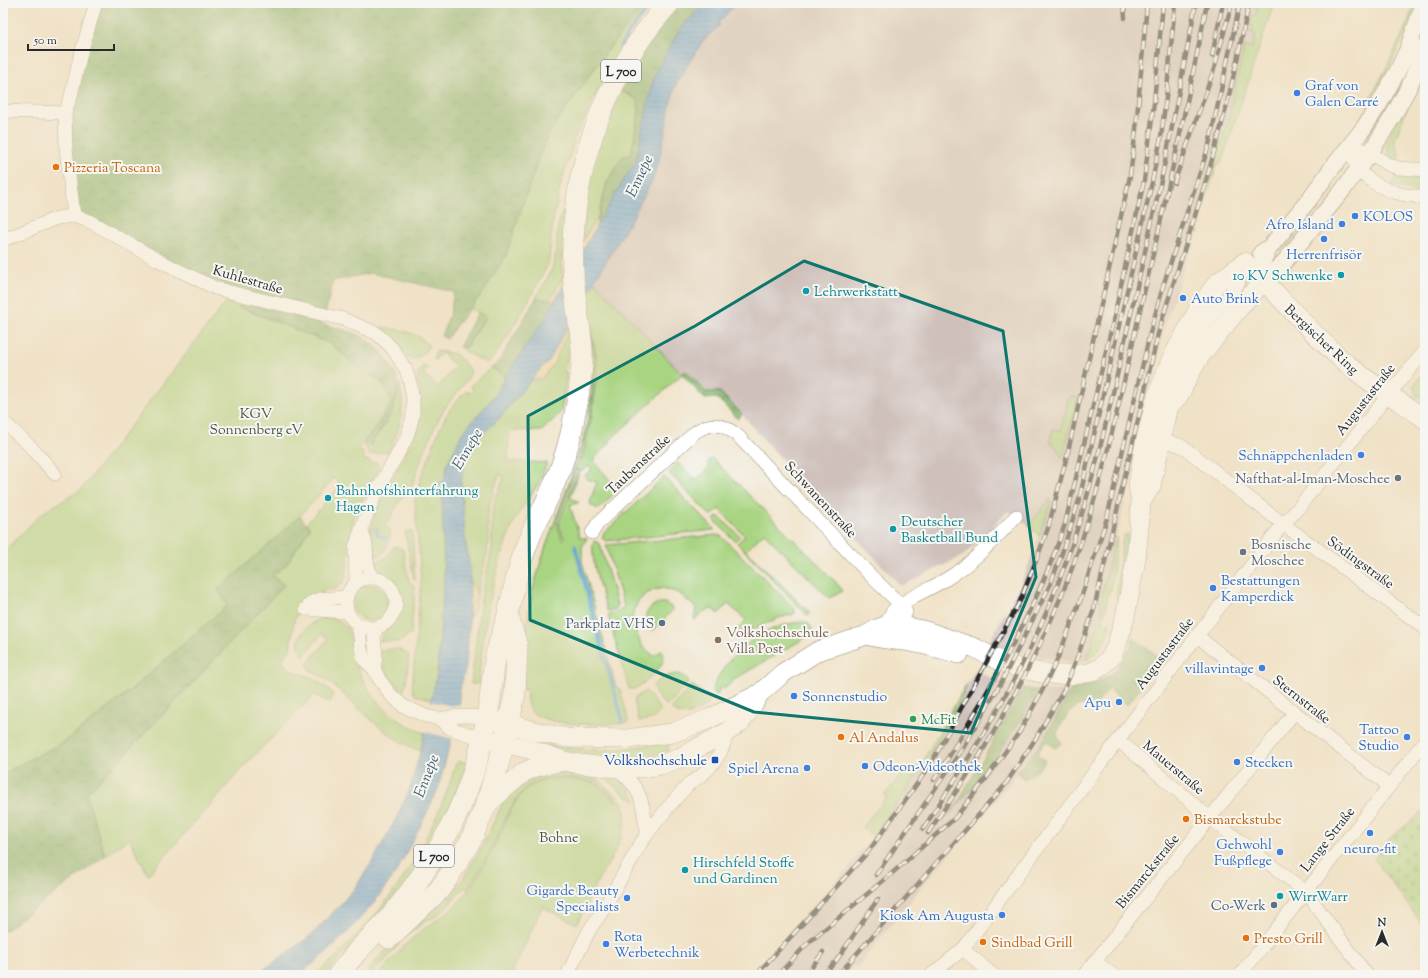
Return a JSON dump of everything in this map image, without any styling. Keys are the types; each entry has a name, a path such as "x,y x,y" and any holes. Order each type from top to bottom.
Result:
{"main road":[{"name":"L 700","path":"508,616 522,558 533,528 557,478 573,423 582,360 573,276 574,222 581,175 601,112 616,81 647,30 669,3"},
{"name":"L 700","path":"509,723 534,731 567,738 609,740 666,734 709,719 759,694 783,673 818,651 867,635 892,630 904,641 971,657 998,660 1018,668 1041,673 1060,675 1092,672 1102,667 1112,656 1125,617 1136,559 1141,502 1138,485 1145,441 1156,399 1171,360 1199,308 1217,283 1246,262"},
{"name":"Bergischer Ring","path":"1246,262 1278,298 1340,359 1425,419"},
{"name":"L 700","path":"1141,502 1151,486 1169,406 1179,395 1200,356 1242,304 1264,281"},
{"path":"508,616 517,646 517,659 515,694 504,744 482,739 487,718 494,662 508,616"},
{"name":"L 700","path":"356,975 400,927 438,891 460,858 471,840 486,804 504,744 544,753 564,761 617,768 636,768 661,764 677,759 727,732 741,722 759,694"},
{"path":"487,718 509,723"},
{"name":"L 700","path":"338,975 354,955 391,916 422,876 432,860 448,832 457,812 470,780 482,739"},
{"name":"L 700","path":"486,804 524,772 536,767 564,761"}],"street":[{"path":"3,240 57,218 74,216 68,178 65,113 96,3"},
{"name":"L 700","path":"1424,3 1407,51 1378,106 1363,129 1350,144 1308,201 1270,247 1263,259 1260,270 1264,281 1285,260 1358,171 1393,116 1418,65 1425,46"},
{"path":"3,112 65,113"},
{"path":"1350,144 1398,168 1425,170"},
{"path":"1350,144 1358,171 1384,189 1411,197 1425,197"},
{"name":"Kuhlestraße","path":"74,216 89,220 158,260 215,288 356,324 376,333 392,348 406,370 410,382 413,400 413,415 406,439 379,487 355,547 356,582"},
{"name":"L 700","path":"1246,262 1270,247"},
{"path":"1169,406 1168,394 1177,370 1191,345 1207,322 1238,284 1246,262"},
{"name":"Augustastraße","path":"930,975 963,949 1118,740 1283,524 1304,501 1425,351"},
{"path":"3,421 32,448 55,474"},
{"name":"Taubenstraße","path":"592,534 598,523 694,433 704,427 713,425"},
{"name":"Schwanenstraße","path":"713,425 724,426 738,436 873,578 901,605"},
{"name":"Södingstraße","path":"1161,439 1182,446 1283,524 1425,628"},
{"path":"892,630 906,612 901,605 949,578 970,562 1016,516"},
{"path":"362,530 371,577"},
{"path":"371,577 381,580 389,585 394,592 396,601 395,610 391,619 384,625 376,628 359,626 346,612 346,597 350,588 356,582 364,578 371,577"},
{"path":"346,597 319,599 312,602 306,609 346,612"},
{"path":"359,626 361,649 364,660 374,669 390,694 403,706 439,720 450,728 482,739"},
{"path":"374,669 376,656 374,637 376,628"},
{"name":"Sternstraße","path":"1197,636 1389,786"},
{"name":"Bismarckstraße","path":"1084,975 1294,713"},
{"path":"439,720 459,715 487,718"},
{"path":"567,975 590,929 604,910 634,854 648,833 692,782 704,774 722,751 727,732"},
{"name":"Mauerstraße","path":"1118,740 1210,818 1306,892 1367,975"},
{"name":"Lange Straße","path":"1240,975 1425,741"},
{"path":"617,768 631,782 640,796 643,805 645,826 648,833"},
{"path":"963,949 993,975"},
{"path":"1095,961 1113,975"}],"highlighted area":[{"path":"804,261 1003,331 1036,577 971,733 754,712 530,620 528,416 695,326"}],"shaded area":[{"path":"1253,3 1252,7 1258,8 1256,16 1251,15 1250,25 1253,25 1252,31 1255,34 1253,48 1244,47 1228,120 1193,231 1195,232 1163,332 1119,528 1100,603 1102,611 1087,660 1071,661 1042,658 988,644 1004,614 1007,615 1014,594 1016,596 1032,556 1038,546 1036,544 1050,500 1029,526 1008,511 963,556 901,586 720,392 707,392 686,371 682,374 595,282 652,181 658,165 676,84 702,42 720,25 718,23 734,6 732,4","holes":["1069,396 1078,398 1062,459 1053,430 1061,431"]},
{"path":"975,672 1024,688 934,830 994,761 1017,727 1038,691 1071,690 1046,736 1029,759 999,797 932,874 857,967 854,965 845,975 752,975 840,877 880,827 931,754 957,706 966,685"}],"green space":[{"path":"96,3 650,3 644,7 613,43 550,131 539,156 506,255 484,291 447,339 441,336 450,314 454,292 371,273 333,281 325,315 250,297 74,216 71,96"},
{"path":"681,3 705,3 679,31 662,61 653,81 636,164 628,173 596,227 607,182 623,156 631,155 639,106 638,102 632,96 621,91 642,53"},
{"path":"1253,3 1274,3 1221,164 1218,162 1196,227 1199,233 1193,231 1228,120 1244,47 1253,47 1255,34 1250,32 1252,31 1253,26 1250,25 1252,15 1256,16 1258,8 1252,7"},
{"path":"1415,3 1418,3 1401,43 1368,107 1366,105 1380,80"},
{"path":"648,5 619,47 620,49 610,65 575,138 560,187 553,221 547,266 509,335 487,363 464,351 486,317 470,309 484,291 506,255 539,156 550,131 613,43 644,7"},
{"path":"1425,16 1425,30 1398,96 1370,140 1367,136 1394,94 1407,70"},
{"path":"621,91 638,100 639,111 631,155 623,156 607,182 597,220 594,222 582,241 592,161"},
{"path":"1410,101 1395,139 1399,160 1391,156 1387,150 1387,142 1395,124"},
{"path":"1397,176 1425,178 1425,192 1413,191 1391,185"},
{"path":"1330,186 1333,189 1309,217 1301,230 1282,253 1281,251 1300,229"},
{"path":"562,213 566,213 562,261 563,277 550,300 536,298 554,263 558,223"},
{"path":"595,282 682,374 609,441 610,443 593,460 618,490 598,509 591,505 590,502 597,482 587,479 584,476 592,470 589,466 582,471 580,470 570,498 578,501 578,503 570,505 580,538 587,538 582,547 582,561 616,687 620,689 628,719 628,722 626,723 576,724 549,720 538,716 529,709 526,695 527,690 522,689 524,651 530,602 538,570 580,451 588,419 592,381 590,331 595,355 591,415 581,454 557,522 562,539 564,539 559,523 583,455 592,415 596,376 596,355 591,330 593,330 590,317 588,317 585,299"},
{"path":"536,298 556,301 505,377 492,368 500,360"},
{"name":"KGV Sonnenberg eV","path":"226,302 331,344 364,373 378,378 386,389 392,402 375,429 364,442 370,445 386,423 400,386 402,413 396,436 388,453 386,452 369,455 366,447 362,444 359,447 365,461 369,460 372,463 377,462 379,469 354,519 345,579 336,589 323,590 323,593 307,598 294,620 290,650 281,661 295,673 303,674 318,681 331,691 333,696 330,702 314,695 245,765 148,875 129,838 105,856 86,794 284,585 272,576 286,565 310,528 307,523 341,485 334,478 300,516 219,590 228,605 132,689 67,740 10,770 3,776 3,553 41,514 82,489"},
{"path":"246,302 357,334 372,343 382,353 395,373 400,386 394,409 370,446 363,442 375,429 392,402 386,389 378,378 364,373 331,344 238,306"},
{"path":"478,312 486,317 464,349 459,347"},
{"path":"569,323 569,348 564,372 567,373 561,412 542,431 513,430 509,434 508,461 547,463 538,484 515,519 505,543 490,602 478,684 471,684 481,598 492,548 492,513 496,494 498,494 504,476 499,475 488,511 487,554 477,594 470,580 465,536 461,487 463,465 479,437 498,420 530,380 540,379 549,370 558,354"},
{"path":"381,328 414,335 425,341 429,346 423,354 418,357 412,359 409,358 393,339"},
{"path":"437,351 456,354 471,371 464,384 439,418 429,439 408,496 404,494 385,527 391,531 386,549 380,555 370,557 370,534 376,510 416,433 420,409 420,395 417,376 419,371 423,366 428,368 423,374 438,387 456,366 442,353 435,360 434,355"},
{"path":"492,367 505,377 494,396 462,433 447,465 442,494 444,579 437,673 432,699 415,695 412,688 421,582 415,500 418,486 436,437 448,412 467,391 469,393 472,392 473,388 470,386"},
{"path":"686,371 706,392 720,392 742,414 738,419 717,398 705,399 682,374"},
{"path":"1420,377 1425,380 1425,401 1416,395 1413,386"},
{"path":"1069,396 1078,398 1062,459 1058,449 1050,442 1053,429 1061,431"},
{"path":"712,458 833,579 843,591 829,598 764,533 746,550 807,610 810,614 808,616 737,543 745,536 719,509 711,516 669,473 678,463 696,480 710,466 707,463"},
{"path":"664,477 714,530 606,541 602,538 604,533"},
{"path":"1050,499 1051,503 1039,536 1029,526"},
{"path":"300,516 310,528 286,565 272,576 284,585 86,794 105,856 3,932 3,776 10,770 67,740 132,689 228,605 218,590"},
{"path":"718,516 740,536 735,541 714,520"},
{"path":"412,531 415,580 405,532"},
{"path":"1128,534 1119,600 1116,599 1122,541 1124,535"},
{"path":"717,535 721,536 795,609 795,613 778,618 742,634 737,630 746,620 728,604 718,614 714,609 708,610 701,613 695,620 696,608 679,593 663,588 654,590 644,595 637,603 631,621 642,646 654,656 662,650 663,661 657,671 647,680 633,689 629,689 608,615 622,610 624,606 606,545"},
{"path":"1117,537 1111,591 1109,590 1103,623 1110,624 1102,645 1087,660 1102,611 1100,604 1112,551"},
{"path":"594,541 600,544 617,604 616,609 607,611 599,585 593,557"},
{"path":"394,546 403,549 409,581 415,586 411,634 399,642 380,641 398,615 400,610 400,596 390,580 377,571 372,563 385,558"},
{"path":"370,585 383,590 388,603 383,616 370,621 357,616 352,603 357,590"},
{"path":"659,603 665,603 674,609 652,631 646,623 646,615 650,608"},
{"path":"323,618 337,619 344,624 350,632 357,665 361,677 367,687 374,697 392,715 424,733 421,749 418,750 409,746 392,736 369,718 333,685 310,670 307,664 328,639 322,634 303,656 299,648 300,637 305,628"},
{"path":"799,622 809,624 812,629 810,635 743,674 724,689 722,687 716,695 713,688 719,675 727,664 747,644 772,630"},
{"path":"1132,637 1163,660 1127,705 1109,689 1096,704 1079,705 1074,708 1059,728 1057,736 1062,743 1055,748 1046,741 1037,754 1045,761 1039,769 1024,779 1018,773 1046,736 1071,690 1084,685 1093,684 1112,674 1132,645"},
{"path":"398,649 409,655 406,684 403,692 384,668 378,650"},
{"path":"678,674 682,675 689,681 669,704 666,705 657,696 653,685 664,678"},
{"path":"692,685 711,700 698,711 693,713 683,714 672,710 672,708"},
{"path":"966,685 961,700 935,747 873,836 862,827 887,797 884,795 907,769 913,775 914,774 923,761"},
{"path":"1024,688 1038,691 996,757 946,818 959,800 995,738 994,736"},
{"path":"646,691 661,710 653,719 639,721 634,701 635,698"},
{"path":"667,741 669,751 627,759 595,759 578,756 537,743 571,748 602,750 650,745"},
{"path":"459,761 468,763 446,817 407,883 325,975 315,975 361,931 394,891 413,862 430,830 439,811 452,777 453,770"},
{"name":"Bohne","path":"551,773 565,773 596,778 620,799 624,808 624,829 620,841 597,881 577,924 542,907 517,962 512,969 514,971 511,975 379,975 409,941 454,907 466,894 484,866 515,802 529,787 550,779 585,781 599,787 617,802 603,787 592,781 558,777 544,779 533,783 523,791 516,800 486,858 467,890 464,887 446,908 433,918 427,920 402,940 371,975 365,975 376,961 416,921 446,901 461,882 482,847 504,800 517,783 521,787 534,778"},
{"path":"600,773 613,777 625,785 636,800 627,797"},
{"path":"1425,810 1425,928 1374,859 1389,839"}],"sand":[{"path":"597,220 596,227 556,301 550,300 594,222"},
{"path":"569,323 565,338 554,364 541,379 530,380 549,361"},
{"path":"470,580 477,594 474,612 469,617"}],"water":[{"name":"Ennepe","path":"705,3 733,3 732,4 735,6 718,23 720,25 702,42 676,84 658,165 652,181 629,224 569,323 549,361 542,367 498,420 479,437 463,465 461,487 465,536 470,570 469,629 466,667 460,689 460,701 438,789 396,873 373,904 347,933 319,959 298,975 256,975 309,937 354,889 374,859 409,791 421,749 437,673 444,579 442,494 447,465 462,433 494,396 505,377 543,322 596,227 628,173 635,164 653,81 662,60 679,31"}],"pier":[{"path":"429,701 452,706 460,704 453,739 423,731"}],"waterway":[{"path":"620,47 630,31 652,3"},
{"path":"435,487 448,479"},
{"path":"377,528 376,532 386,539"},
{"path":"575,546 622,718 621,721"}],"railway":[{"path":"1124,3 1125,18"},
{"path":"756,975 868,852 929,767 1020,601 1048,528 1067,456 1130,176 1136,129 1147,3"},
{"path":"934,780 983,699 1018,635 1039,591 1065,524 1112,326 1144,181 1154,103 1163,3"},
{"path":"876,875 963,748 1002,681 1050,585 1061,556 1079,500 1152,182 1161,137 1175,3"},
{"path":"923,829 979,741 1014,681 1044,618 1079,525 1104,430 1156,204 1196,3"},
{"path":"928,833 974,765 1015,694 1046,632 1064,589 1088,522 1107,454 1174,160 1207,3"},
{"path":"1212,56 1223,3"},
{"path":"1174,183 1214,69 1232,3"},
{"path":"778,975 807,944 890,875 955,818 988,776 1020,731 1057,660 1080,601 1107,518 1150,333 1164,283 1209,145 1240,3"},
{"path":"838,975 1005,785 1036,738 1064,690 1094,609 1158,334 1226,110 1249,3"},
{"path":"823,975 836,961 878,899"},
{"path":"806,975 823,952"}],"place":[{"name":"Graf von Galen Carré","path":"1297,93"},
{"name":"Pizzeria Toscana","path":"56,167"},
{"name":"KOLOS","path":"1355,216"},
{"name":"Afro Island","path":"1342,224"},
{"name":"Herrenfrisör","path":"1324,239"},
{"name":"10 KV Schwenke","path":"1341,275"},
{"name":"Lehrwerkstatt","path":"806,291"},
{"name":"Auto Brink","path":"1183,298"},
{"name":"Schnäppchenladen","path":"1361,455"},
{"name":"Nafthat-al-Iman-Moschee","path":"1398,478"},
{"name":"Bahnhofshinterfahrung Hagen","path":"328,498"},
{"name":"Deutscher Basketball Bund","path":"893,529"},
{"name":"Bosnische Moschee","path":"1243,552"},
{"name":"Bestattungen Kamperdick","path":"1213,588"},
{"name":"Parkplatz VHS","path":"662,623"},
{"name":"Volkshochschule Villa Post","path":"718,640"},
{"name":"villavintage","path":"1262,668"},
{"name":"Sonnenstudio","path":"794,696"},
{"name":"Apu","path":"1119,702"},
{"name":"McFit","path":"913,719"},
{"name":"Al Andalus","path":"841,737"},
{"name":"Tattoo Studio","path":"1407,737"},
{"name":"Volkshochschule","path":"715,760"},
{"name":"Stecken","path":"1237,762"},
{"name":"Odeon-Videothek","path":"865,766"},
{"name":"Spiel Arena","path":"807,768"},
{"name":"Bismarckstube","path":"1186,819"},
{"name":"neuro-fit","path":"1370,833"},
{"name":"Gehwohl Fußpflege","path":"1280,852"},
{"name":"Hirschfeld Stoffe und Gardinen","path":"685,870"},
{"name":"WirrWarr","path":"1280,896"},
{"name":"Gigarde Beauty Specialists","path":"627,898"},
{"name":"Co-Werk","path":"1274,905"},
{"name":"Kiosk Am Augusta","path":"1002,915"},
{"name":"Presto Grill","path":"1246,938"},
{"name":"Sindbad Grill","path":"983,942"},
{"name":"Rota Werbetechnik","path":"606,944"}]}
